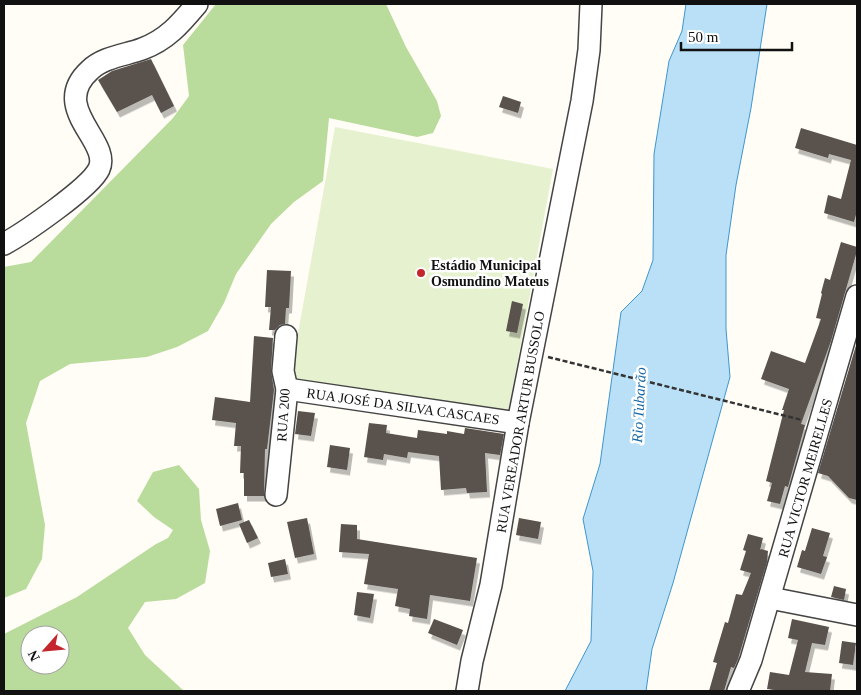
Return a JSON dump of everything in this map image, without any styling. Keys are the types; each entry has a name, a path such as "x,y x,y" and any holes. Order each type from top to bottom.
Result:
{"street":[{"path":"4,244 23,233 82,188 99,169 100,155 76,109 77,88 90,69 106,60 143,48 167,36 197,4"},
{"name":"RUA VEREADOR ARTUR BUSSOLO","path":"467,691 472,661 491,585 518,423 582,101 589,50 591,4"},
{"name":"RUA VICTOR MEIRELLES","path":"751,660 857,296"},
{"name":"RUA 200","path":"276,495 287,389 283,371 286,336"},
{"name":"RUA JOSÉ DA SILVA CASCAES","path":"287,389 518,423"},
{"path":"770,598 857,615"},
{"path":"738,691 751,660"},
{"path":"748,691 751,660"}],"path":[{"path":"532,353 820,424"}],"green space":[{"path":"216,4 386,4 406,47 437,101 441,116 433,133 417,137 329,118 323,181 294,202 271,224 236,274 224,303 208,331 177,347 147,357 70,364 40,381 26,423 45,525 42,559 26,589 4,598 4,267 31,262 173,118 189,96 183,45"},
{"name":"Estádio Municipal Osmundino Mateus","path":"335,127 553,169 507,419 290,378"},
{"path":"179,465 199,489 201,520 210,551 205,583 176,599 145,602 128,628 145,655 184,691 4,691 4,634 20,626 20,675 70,675 70,625 22,625 77,597 168,538 173,530 154,517 137,501 153,472"}],"water":[{"name":"Rio Tubarão","path":"686,4 767,4 726,255 726,329 730,377 673,583 652,649 646,691 565,691 591,641 593,571 583,519 600,464 621,312 642,291 653,260 654,154 669,61 682,31"}],"building":[{"path":"151,59 174,106 161,113 152,95 117,112 98,80 112,71"},
{"path":"503,96 521,102 518,113 499,107"},
{"path":"801,128 857,145 857,211 854,222 824,213 828,195 841,199 851,160 829,154 828,158 795,148"},
{"path":"841,242 857,247 857,251 831,341 801,424 805,425 788,487 785,486 780,504 767,501 772,483 766,481 784,410 782,410 789,389 761,379 771,351 805,363 821,319 816,318 825,278 830,280"},
{"path":"267,270 291,271 289,308 286,308 285,324 280,325 275,330 269,330 271,307 265,307"},
{"path":"512,301 523,304 517,333 506,331"},
{"path":"254,336 273,338 271,370 274,390 267,449 265,449 264,496 244,496 244,473 240,473 241,446 234,446 236,423 212,420 215,397 250,402"},
{"path":"857,342 857,500 849,498 828,476 818,473"},
{"path":"298,411 315,413 311,436 295,434"},
{"path":"369,423 387,425 386,433 417,438 418,430 447,434 447,431 464,434 465,428 504,434 500,455 485,453 487,492 467,493 466,488 441,490 439,456 408,452 407,458 384,454 383,460 364,457"},
{"path":"330,445 350,448 347,470 327,467"},
{"path":"238,503 242,520 220,526 216,509"},
{"path":"307,518 314,554 295,558 287,522"},
{"path":"519,518 541,522 538,539 516,535"},
{"path":"249,520 258,538 247,543 239,524"},
{"path":"341,524 357,525 357,539 477,558 470,601 430,595 427,619 409,616 410,609 395,606 398,589 364,584 369,554 339,552"},
{"path":"812,528 830,533 823,556 827,557 821,574 797,567 802,550 805,551"},
{"path":"748,534 763,538 760,550 768,551 767,562 738,659 734,668 731,667 724,691 709,691 717,663 713,662 725,622 728,623 736,594 742,595 751,573 740,570 746,551 743,550"},
{"path":"285,559 288,574 271,577 268,563"},
{"path":"834,586 846,589 844,600 831,597"},
{"path":"357,592 374,594 370,618 354,615"},
{"path":"434,619 463,630 457,645 428,633"},
{"path":"792,619 829,627 825,645 812,643 805,672 832,674 830,691 782,691 767,689 770,672 789,675 798,640 788,638"},
{"path":"842,641 856,643 853,665 839,663"}],"place":[{"name":"Estádio Municipal Osmundino Mateus","path":"421,273"}]}
